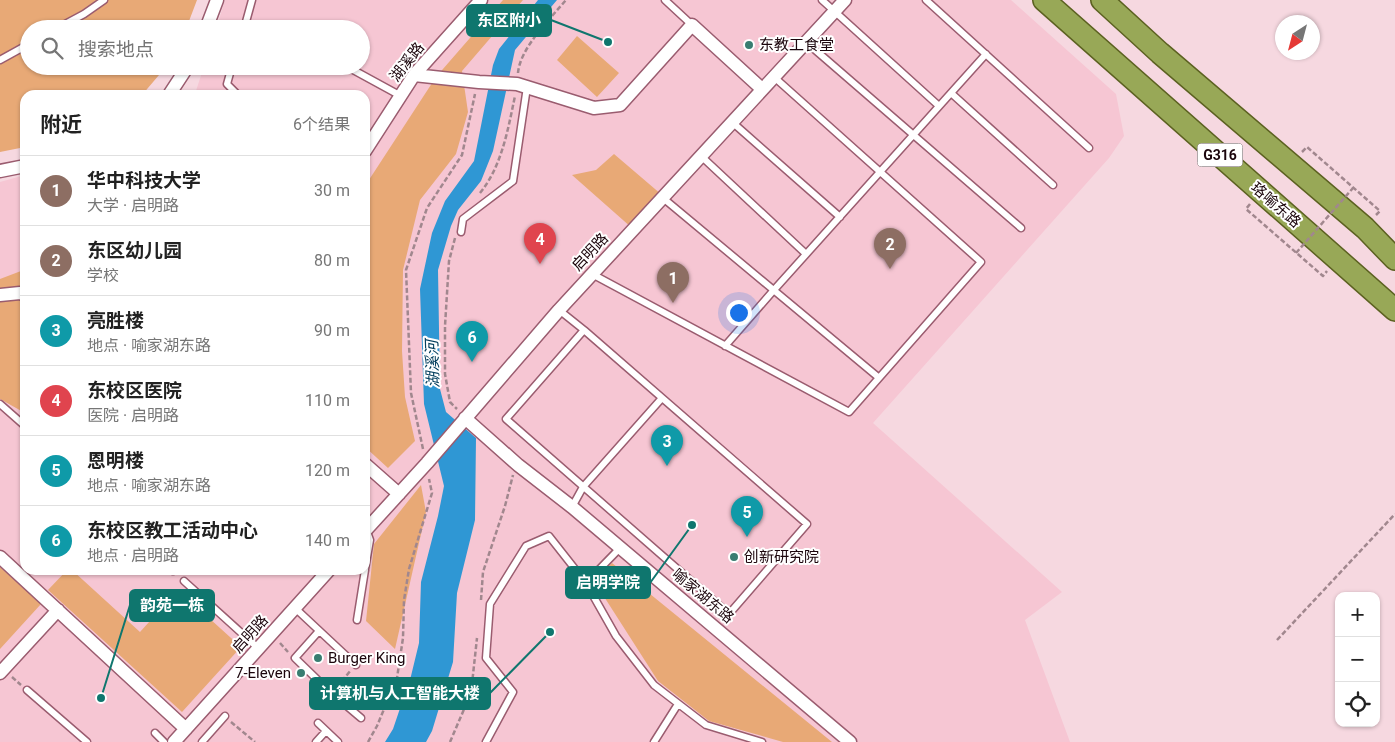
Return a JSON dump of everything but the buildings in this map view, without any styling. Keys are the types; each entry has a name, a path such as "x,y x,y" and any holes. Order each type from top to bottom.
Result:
{"highway":[{"name":"珞喻东路","path":"1044,0 1395,310"},
{"name":"G316","path":"1102,0 1365,228 1395,259"}],"street":[{"path":"209,20 217,0"},
{"name":"湖溪路","path":"370,142 414,75 481,0"},
{"name":"启明路","path":"370,524 399,494 559,310 844,0"},
{"path":"414,75 522,85 594,108 620,105 692,25 762,90"},
{"path":"172,90 182,75"},
{"path":"0,171 20,167"},
{"path":"0,295 20,294"},
{"name":"喻家湖东路","path":"465,419 850,742"},
{"path":"370,468 399,494"},
{"path":"0,557 186,729"},
{"name":"启明路","path":"174,742 325,575"},
{"path":"2,671 58,610"}],"lane":[{"path":"73,20 104,0"},
{"path":"246,20 252,0"},
{"path":"665,0 692,25"},
{"path":"822,0 939,106"},
{"path":"926,0 1089,148"},
{"path":"806,42 1021,228"},
{"path":"0,60 20,49"},
{"path":"725,346 986,54"},
{"path":"230,75 227,84 233,90"},
{"path":"362,75 401,96"},
{"path":"592,274 849,412 981,262 774,77"},
{"path":"461,232 463,219 513,181 522,85"},
{"path":"951,93 1053,185"},
{"path":"732,122 840,217"},
{"path":"701,156 806,254"},
{"path":"663,198 878,378"},
{"path":"559,310 584,330 807,524 729,614 506,419 584,330"},
{"path":"572,507 583,487 662,398"},
{"path":"0,404 20,422"},
{"path":"486,742 513,692 486,658 490,604 526,546 549,536 586,583 616,636 654,685 706,724 762,742"},
{"path":"586,583 620,548"},
{"path":"357,620 364,575"},
{"path":"184,581 258,648"},
{"path":"296,608 356,666"},
{"path":"319,631 295,658 361,718"},
{"path":"27,690 87,742"},
{"path":"654,742 678,704"},
{"path":"202,742 225,716"},
{"path":"318,723 338,742"},
{"path":"316,742 326,731"},
{"path":"155,733 164,742"}],"path":[{"path":"368,742 377,726 397,678 403,638 404,600 409,569 432,493 411,393 406,270 427,208 462,155 478,82"},
{"path":"1307,147 1380,211"},
{"path":"1296,253 1353,188"},
{"path":"1246,209 1323,276"},
{"path":"1277,640 1395,514"},
{"path":"277,641 295,658"},
{"path":"332,693 356,666"},
{"path":"2,671 27,690"},
{"path":"233,723 255,742"}],"shaded area":[{"path":"0,0 197,0 189,20 20,20 20,75 159,75 146,90 20,90 20,148 0,152"},
{"path":"225,0 1011,0 1116,94 1124,136 1109,158 873,423 1062,592 1025,620 1070,742 0,742 0,182 20,176 20,575 370,575 370,90 196,90 201,75 370,75 370,20 219,20"},
{"path":"503,0 523,0 462,71 468,112 456,154 420,200 403,270 402,351 405,397 415,441 388,468 370,452 370,178 436,77"},
{"path":"577,36 619,73 597,97 557,60"},
{"path":"614,154 662,195 632,228 572,175 596,170"},
{"path":"20,271 20,410 0,399 0,279"},
{"path":"421,485 426,512 395,649 366,621 374,544"},
{"path":"612,563 832,742 783,742 709,721 658,681 594,581"},
{"path":"0,567 41,604 0,649"},
{"path":"62,575 77,575 140,632 178,590 241,647 182,712 48,590"}],"water":[{"name":"湖溪河","path":"538,0 557,0 515,50 493,151 481,181 458,210 451,226 438,270 440,389 446,412 476,438 475,520 457,593 453,662 432,731 426,742 385,742 393,729 411,676 419,643 421,582 444,486 424,404 420,289 432,233 445,201 474,161 493,65 499,49"}],"place":[{"name":"东区附小","path":"608,42"},
{"name":"东教工食堂","path":"749,45"},
{"name":"东校区医院","path":"540,264"},
{"name":"东区幼儿园","path":"890,269"},
{"name":"华中科技大学","path":"673,303"},
{"name":"东校区教工活动中心","path":"472,362"},
{"name":"亮胜楼","path":"667,466"},
{"name":"启明学院","path":"692,525"},
{"name":"恩明楼","path":"747,537"},
{"name":"创新研究院","path":"734,557"},
{"name":"计算机与人工智能大楼","path":"550,632"},
{"name":"Burger King","path":"318,658"},
{"name":"7-Eleven","path":"301,673"},
{"name":"韵苑一栋","path":"101,698"}]}
